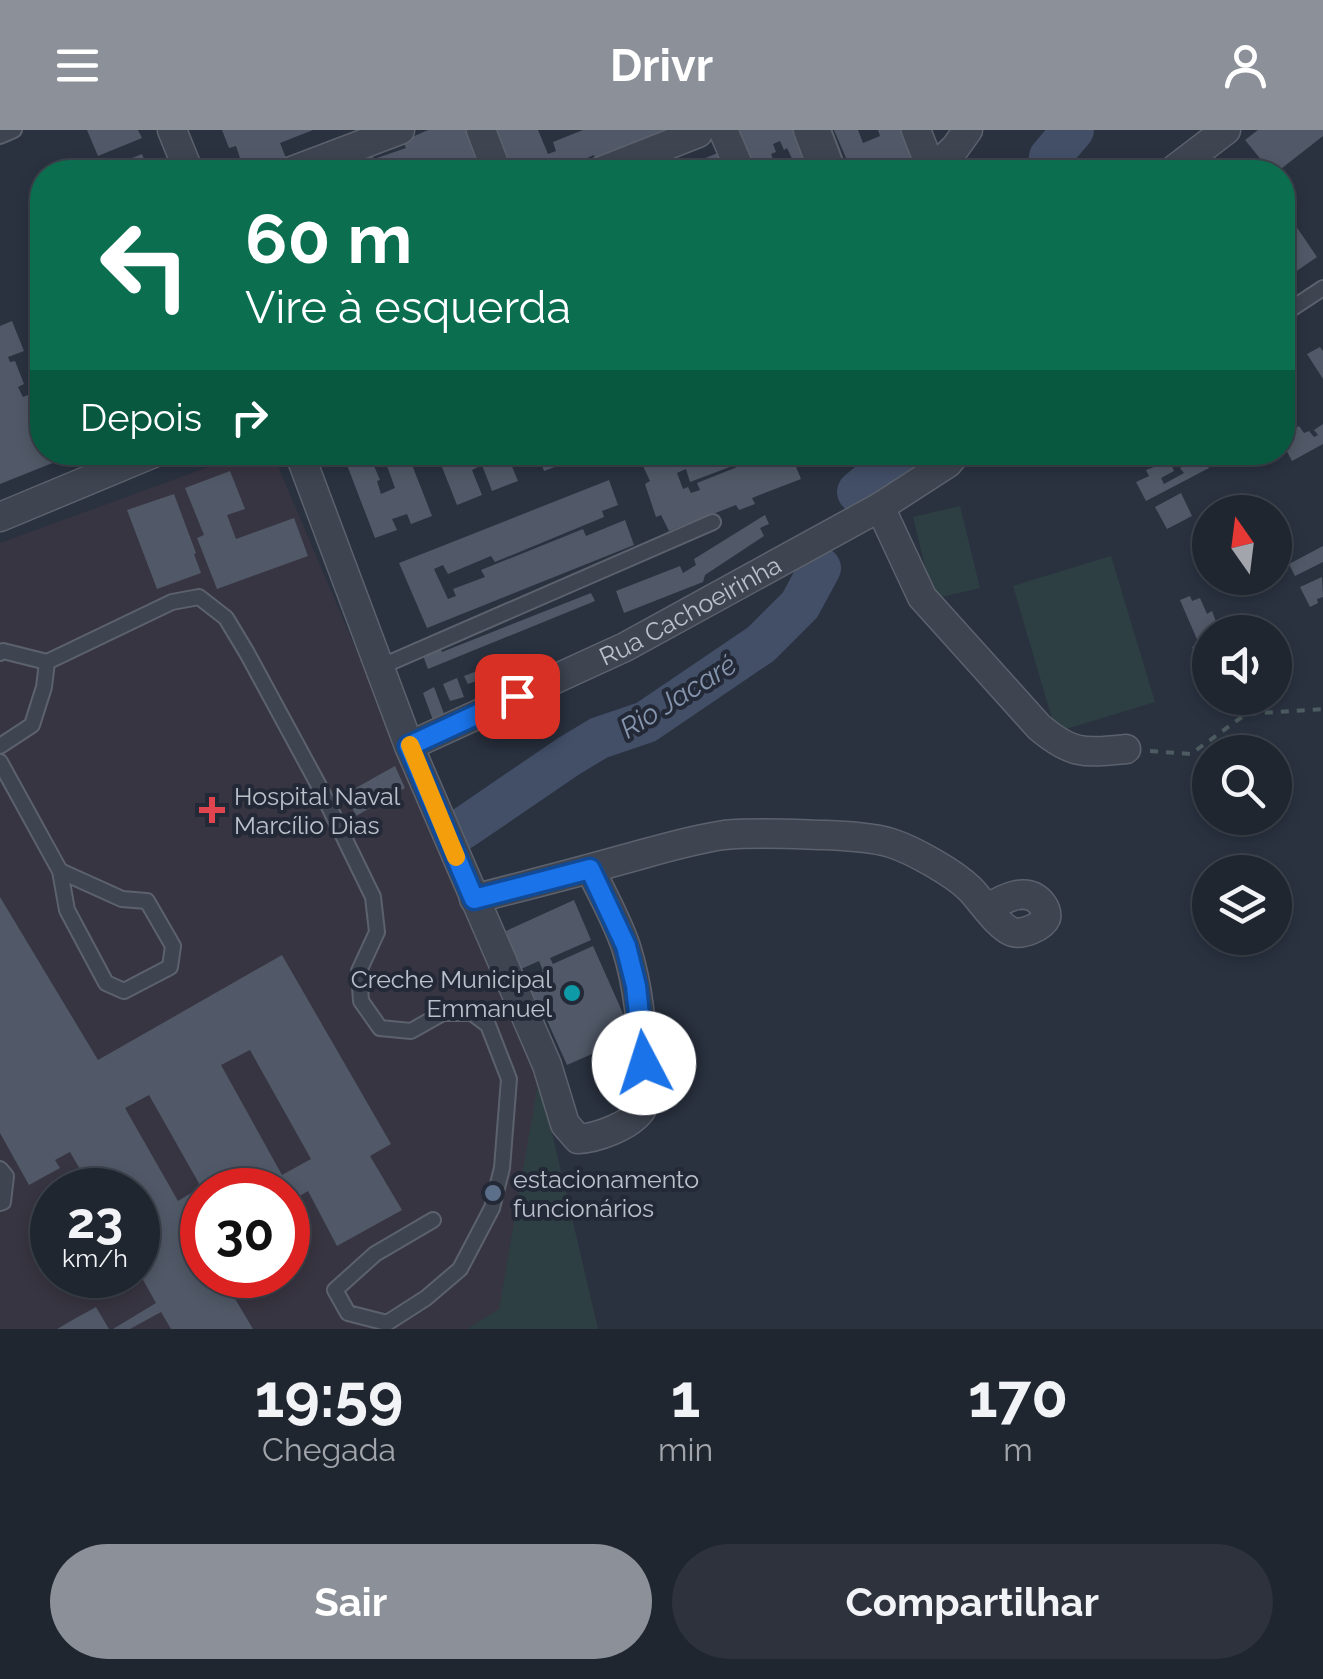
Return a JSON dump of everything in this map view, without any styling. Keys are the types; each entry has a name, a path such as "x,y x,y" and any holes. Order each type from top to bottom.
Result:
{"street":[{"path":"172,130 184,160"},
{"path":"320,160 400,130"},
{"path":"482,130 493,160"},
{"path":"808,130 819,160"},
{"path":"916,130 927,160"},
{"path":"943,160 968,130"},
{"path":"1187,160 1226,130"},
{"path":"632,160 710,132 732,160"},
{"path":"0,516 124,465"},
{"path":"304,465 409,746 547,1065 565,1124 578,1139 625,1123 644,1106 636,986 626,946 590,869"},
{"name":"Rua Cachoeirinha","path":"409,746 625,646 880,507 945,465"},
{"path":"880,507 922,596 1039,727 1057,742 1079,752 1126,749"},
{"path":"474,899 686,842 726,835 790,834 892,843 940,867 967,886 988,908"}],"lane":[{"path":"0,136 14,130"},
{"path":"823,130 834,160"},
{"path":"1295,306 1323,288"},
{"path":"380,667 713,522"},
{"path":"0,653 47,662 172,602 200,597 226,618 318,784 373,897 377,932 359,971 361,1000 380,1028 411,1030 444,1013 472,1013 488,1025 509,1079 502,1168 492,1208 460,1270 386,1323 348,1313 335,1290 376,1254 432,1220"},
{"path":"0,746 32,725 47,662"},
{"path":"0,762 60,871 67,910 106,983 124,991 170,967 173,946 147,901 122,899 60,871"},
{"path":"0,1169 6,1176 0,1203"}],"path":[{"path":"1126,749 1191,754 1246,714 1323,710"}],"shaded area":[{"name":"Hospital Naval Marcílio Dias","path":"214,465 277,465 539,1078 598,1329 0,1329 0,543"},
{"path":"960,506 980,588 933,599 913,517"},
{"path":"1111,556 1155,702 1056,732 1013,586"},
{"path":"539,1078 598,1329 467,1329 499,1309"}],"building":[{"path":"87,130 138,130 142,138 98,156"},
{"path":"222,130 313,130 280,143 286,158 281,160 241,160 236,146 229,148"},
{"path":"428,130 471,130 483,160 355,160 371,153 374,159 406,148 403,141"},
{"path":"494,130 538,130 548,154 556,151 553,142 583,130 693,130 619,160 596,160 594,155 582,160 506,160"},
{"path":"737,130 804,130 817,160 793,160 780,141 773,144 773,160 750,160"},
{"path":"834,130 858,130 863,143 880,136 878,130 901,130 913,160 847,160"},
{"path":"1258,130 1323,130 1323,136 1292,160 1261,160 1245,140"},
{"path":"720,152 723,160 700,160"},
{"path":"1295,225 1317,257 1295,272"},
{"path":"12,321 24,351 8,357 10,362 15,361 24,384 18,387 23,397 28,395 30,400 30,465 48,465 0,484 0,326"},
{"path":"1320,347 1323,351 1323,379 1307,354"},
{"path":"1323,424 1323,444 1295,459 1295,428 1299,426 1314,437 1318,435 1314,430"},
{"path":"347,465 374,465 381,494 395,488 387,465 412,465 432,516 411,524 407,514 392,519 397,530 375,538"},
{"path":"441,465 482,465 472,470 482,495 457,505"},
{"path":"482,465 511,465 518,481 492,491"},
{"path":"735,465 690,482 686,469 677,473 683,489 688,487 691,493 700,490 697,483 742,465 795,465 801,479 752,498 755,504 739,510 736,505 669,531 661,515 656,517 645,484 650,481 643,466"},
{"path":"1172,465 1174,471 1161,478 1164,484 1184,473 1180,468 1209,468 1146,501 1136,482 1149,476 1146,470"},
{"path":"230,471 245,509 227,515 236,539 294,518 308,556 217,589 197,538 204,535 185,488"},
{"path":"609,480 618,505 602,511 604,517 495,562 491,556 448,574 443,565 434,569 448,599 456,596 453,589 485,577 481,570 583,529 586,536 625,520 634,545 427,628 399,563"},
{"path":"1181,493 1192,516 1167,529 1155,507"},
{"path":"174,494 201,573 157,589 127,510"},
{"path":"765,515 769,524 760,528 764,536 705,575 703,582 624,613 616,591 680,566 683,573 696,565 694,559"},
{"path":"1323,546 1323,562 1295,576 1292,562"},
{"path":"1322,577 1323,597 1310,607 1300,587"},
{"path":"591,593 595,601 428,669 422,653 440,646 442,652"},
{"path":"1200,598 1207,614 1212,611 1214,615 1192,615 1192,628 1180,600"},
{"path":"485,668 488,677 468,684 464,676"},
{"path":"457,678 464,697 450,701 443,684"},
{"path":"434,687 446,719 434,723 423,693"},
{"path":"395,766 405,788 356,816 345,794"},
{"path":"0,897 98,1060 282,955 391,1144 370,1156 402,1210 337,1246 310,1195 310,1168 295,1168 311,1159 250,1050 221,1065 278,1168 190,1168 149,1095 125,1108 159,1168 79,1168 70,1152 55,1160 60,1168 30,1168 29,1185 0,1133"},
{"name":"Creche Municipal Emmanuel","path":"574,900 591,940 550,958 553,964 593,946 633,1036 567,1065 525,979 543,971 539,961 519,970 506,931"},
{"path":"160,1169 180,1200 180,1298 235,1298 253,1329 171,1329 161,1312 130,1329 113,1329 156,1303 153,1298 160,1298"},
{"path":"96,1307 109,1329 57,1329 76,1318"}],"waterway":[{"name":"Rio Jacaré","path":"1050,160 1073,130"},
{"name":"Rio Jacaré","path":"858,492 890,465"},
{"name":"Rio Jacaré","path":"462,829 599,738 646,722 761,644 800,605 820,568"}],"slow traffic":[{"path":"410,745 456,857"}],"place":[{"name":"Hospital Naval Marcílio Dias","path":"212,810"},
{"name":"Creche Municipal Emmanuel","path":"572,993"},
{"name":"estacionamento funcionários","path":"493,1193"}],"route":[{"path":"517,696 409,746 474,899 590,869 626,946 636,986 644,1063"}]}
